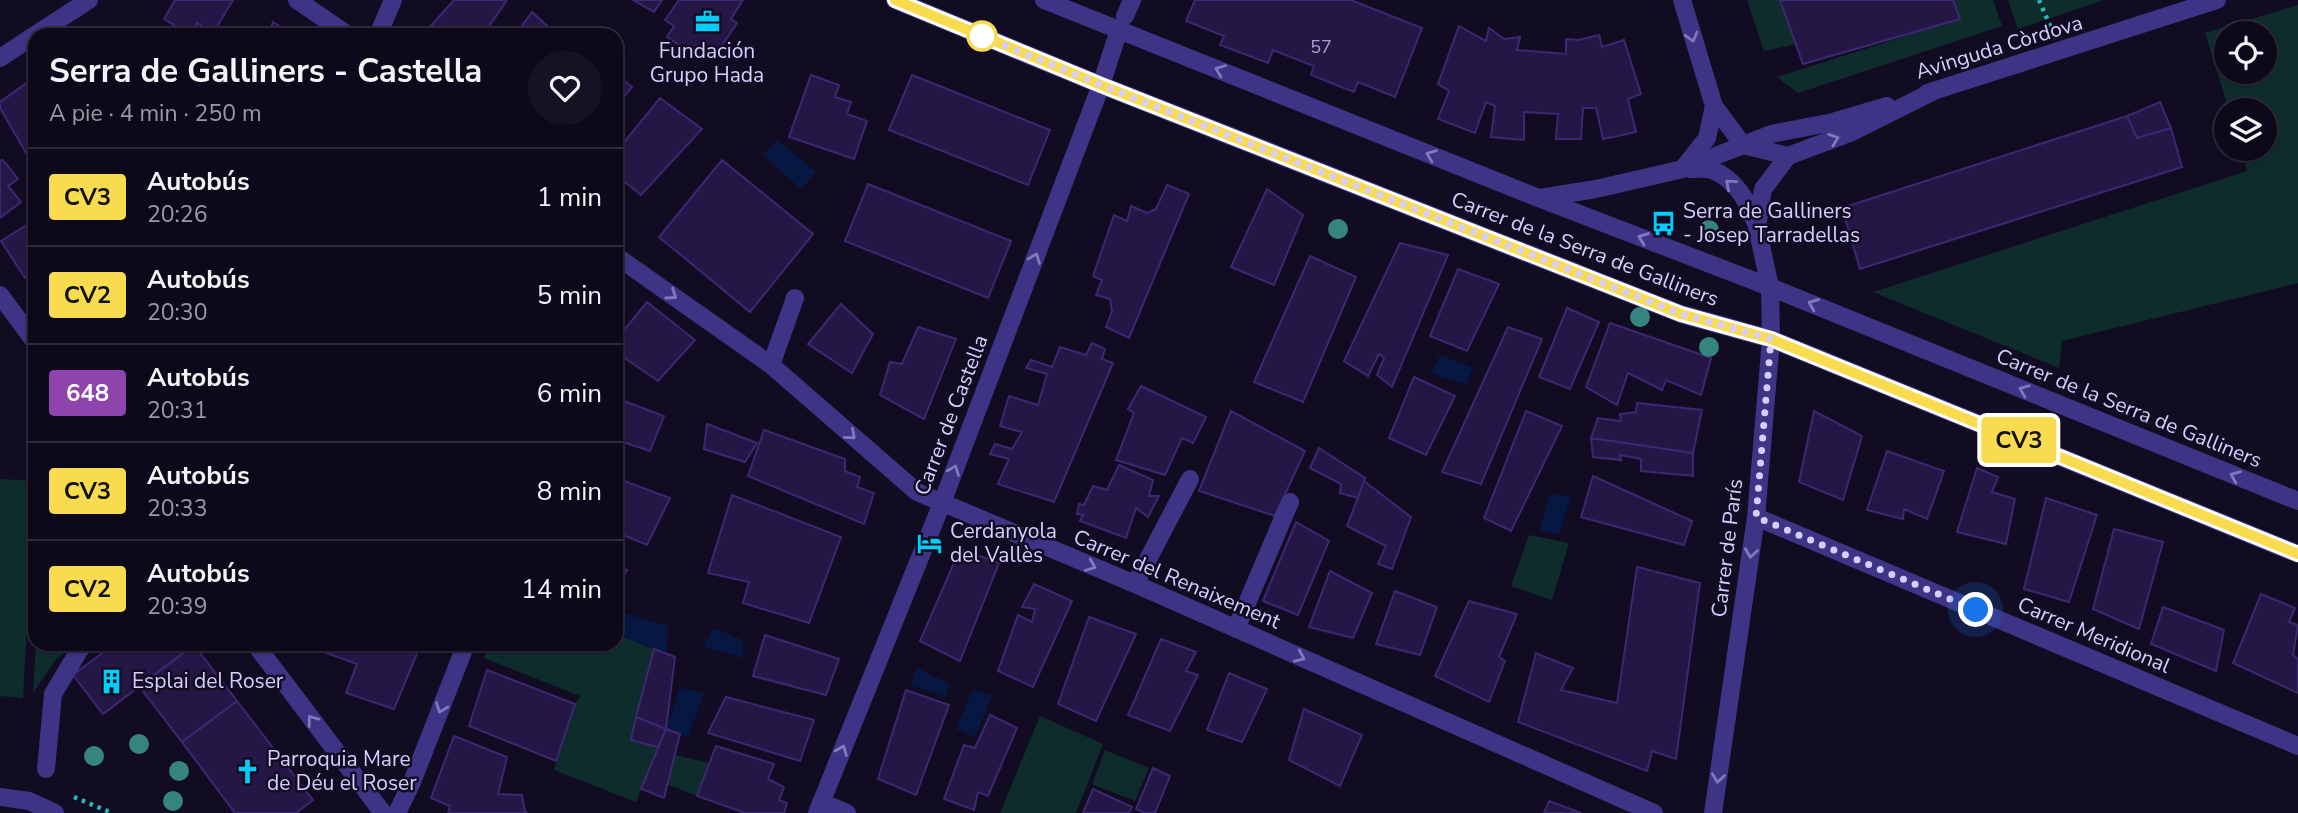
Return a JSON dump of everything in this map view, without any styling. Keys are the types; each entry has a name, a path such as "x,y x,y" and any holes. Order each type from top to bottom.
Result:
{"street":[{"path":"46,28 89,0"},
{"path":"297,0 338,28"},
{"path":"381,28 393,0"},
{"name":"Carrer de la Serra de Galliners","path":"895,0 1101,85 1681,314 1771,339 2298,554"},
{"name":"Carrer de la Serra de Galliners","path":"1044,0 1125,15 1540,198 1770,287 2298,501"},
{"path":"1682,0 1714,106 1743,145 1788,156"},
{"name":"Avinguda Còrdova","path":"1683,169 1771,134 1833,122 2217,0"},
{"name":"Carrer de Castella","path":"819,808 942,503 1101,85 1125,15"},
{"path":"0,58 28,40"},
{"path":"1757,227 1763,189 1788,156 1852,132 1936,90"},
{"path":"1683,169 1707,138 1714,106"},
{"path":"1540,198 1596,190 1683,169 1711,170 1730,181 1749,202 1757,227"},
{"name":"Carrer de París","path":"1713,813 1756,517 1771,339 1770,287 1757,227"},
{"name":"Carrer del Renaixement","path":"623,261 771,365 917,492 1135,584 1654,813"},
{"path":"0,295 28,333"},
{"path":"771,365 795,298"},
{"path":"1135,584 1190,479"},
{"path":"1236,629 1290,502"},
{"name":"Carrer Meridional","path":"1756,517 2298,746"},
{"path":"46,769 53,694 79,651"},
{"path":"259,651 383,813"},
{"path":"397,813 412,782 463,651"},
{"path":"0,797 29,801 55,813"},
{"path":"819,808 846,813"}],"green space":[{"path":"1747,0 1780,0 1796,44 1764,51"},
{"path":"1953,0 1993,0 2002,26 1798,93 1777,77 1959,19"},
{"path":"2008,0 2104,0 2018,29"},
{"path":"2298,5 2298,283 2062,341 2059,368 1873,292 2247,171 2244,161 2277,161 2277,98 2225,98 2221,84 2277,84 2277,21 2245,21"},
{"path":"2214,30 2214,62 2205,33"},
{"path":"0,479 28,481 28,608 23,698 0,696"},
{"path":"1529,535 1569,543 1552,600 1511,586"},
{"path":"623,637 654,649 631,740 658,747 636,802 554,770 580,696 484,658 486,651 623,651"},
{"path":"36,651 66,651 57,658 33,693"},
{"path":"1040,716 1103,744 1076,813 1000,813"},
{"path":"1105,750 1149,768 1135,801 1092,784"},
{"path":"675,755 709,763 697,796 667,784"}],"water":[{"path":"778,140 816,172 801,189 763,155"},
{"path":"1440,355 1473,368 1466,385 1431,373"},
{"path":"1550,494 1571,497 1559,534 1539,531"},
{"path":"623,613 668,626 667,654 623,637"},
{"path":"714,628 742,640 744,658 703,647"},
{"path":"917,668 950,684 945,697 910,685"},
{"path":"680,688 704,693 688,737 666,729"},
{"path":"973,689 992,696 975,737 956,729"}],"building":[{"path":"175,0 233,0 216,28 205,28 197,23 194,28 179,28 164,19"},
{"path":"454,0 507,0 488,28 429,28"},
{"path":"633,0 662,0 654,12"},
{"path":"679,0 743,0 731,19 737,23 714,57 696,45 691,53 667,37 674,26 665,20"},
{"path":"1195,0 1351,0 1422,28 1395,97 1358,82 1354,92 1311,75 1314,66 1273,50 1268,63 1220,45 1224,36 1186,21"},
{"path":"1780,0 1953,0 1960,19 1803,64"},
{"path":"532,12 549,28 520,28"},
{"path":"273,22 282,28 271,28"},
{"path":"1459,26 1486,41 1489,28 1504,39 1520,37 1517,50 1566,54 1566,39 1579,40 1599,35 1602,47 1624,40 1641,94 1628,99 1636,132 1603,139 1596,108 1583,108 1581,139 1556,139 1558,114 1524,112 1524,140 1491,137 1495,106 1486,102 1475,133 1438,119 1449,91 1438,84"},
{"path":"811,75 839,85 835,97 851,102 847,114 867,121 854,159 789,137"},
{"path":"912,75 1050,130 1028,185 889,130"},
{"path":"623,80 632,87 623,98"},
{"path":"28,82 26,153 0,108 0,102"},
{"path":"660,98 702,129 641,195 623,181 623,143"},
{"path":"2160,102 2171,128 2137,138 2127,116"},
{"path":"2127,116 2137,138 2171,128 2182,167 1860,269 1842,208"},
{"path":"3,160 18,179 8,186 21,202 0,218 0,161"},
{"path":"722,160 813,234 750,312 659,237"},
{"path":"868,184 1011,241 988,298 845,241"},
{"path":"1167,185 1189,194 1129,338 1106,327 1112,311 1110,299 1096,295 1102,280 1093,276 1114,215 1127,221 1131,206 1147,213 1156,209"},
{"path":"1267,189 1303,215 1274,285 1231,267"},
{"path":"28,224 28,276 25,278 1,241"},
{"path":"1400,243 1448,255 1392,387 1377,375 1384,358 1379,354 1368,376 1344,361"},
{"path":"1310,256 1356,277 1303,402 1254,382"},
{"path":"1458,269 1499,284 1467,351 1430,336"},
{"path":"647,302 695,340 658,381 623,357 623,331"},
{"path":"841,304 873,334 852,373 808,344"},
{"path":"1567,308 1599,322 1570,389 1539,377"},
{"path":"1610,323 1711,358 1701,395 1666,380 1662,390 1628,373 1617,405 1586,387"},
{"path":"918,327 956,339 924,419 880,395 890,362 902,364"},
{"path":"1508,327 1542,339 1481,484 1442,472"},
{"path":"1092,343 1105,349 1102,359 1113,363 1054,502 998,484 1009,459 990,454 995,444 1012,449 1022,432 1000,426 1009,396 1038,405 1047,374 1026,368 1031,360 1052,367 1060,347 1086,355"},
{"path":"1414,377 1455,396 1426,455 1389,438"},
{"path":"1141,386 1206,417 1193,443 1182,438 1165,475 1116,460 1134,413 1128,409"},
{"path":"623,401 664,416 650,451 623,442"},
{"path":"1637,403 1702,410 1693,453 1591,438 1598,418 1621,421 1620,414 1636,412"},
{"path":"1231,411 1305,451 1275,516 1199,491"},
{"path":"1526,411 1562,426 1511,531 1484,518"},
{"path":"1814,411 1862,436 1843,500 1799,482"},
{"path":"707,424 757,443 745,462 704,449"},
{"path":"764,430 845,459 845,471 860,477 857,487 874,493 864,524 748,476"},
{"path":"1591,438 1693,453 1693,476 1641,471 1641,459 1620,455 1621,460 1593,457"},
{"path":"1319,448 1365,478 1358,498 1340,493 1341,484 1310,468"},
{"path":"1887,451 1944,471 1927,519 1904,509 1903,519 1867,510"},
{"path":"1119,465 1153,480 1149,496 1159,496 1148,517 1136,508 1126,538 1080,521 1083,515 1077,514 1079,504 1084,505 1093,486 1107,490"},
{"path":"1977,468 1998,477 1992,492 2015,499 2006,544 1957,532"},
{"path":"1593,476 1692,521 1684,545 1581,517"},
{"path":"623,481 670,498 647,545 623,535"},
{"path":"1364,481 1411,517 1392,569 1378,564 1386,546 1347,526"},
{"path":"732,495 841,537 809,623 743,603 749,582 708,573"},
{"path":"2046,498 2097,515 2069,602 2024,589"},
{"path":"1296,522 1329,541 1298,615 1263,601"},
{"path":"2114,529 2163,542 2139,629 2093,609"},
{"path":"960,549 999,563 960,661 920,641"},
{"path":"1637,567 1700,583 1676,759 1652,751 1647,771 1518,722 1536,653 1573,668 1561,690 1617,703"},
{"path":"1330,571 1372,593 1353,638 1309,627"},
{"path":"1034,584 1072,601 1033,687 998,671 1018,615 1032,622 1035,609 1022,607"},
{"path":"1395,591 1437,607 1420,655 1376,644"},
{"path":"2261,594 2295,608 2289,622 2298,625 2293,655 2298,659 2298,693 2233,663"},
{"path":"1469,601 1517,614 1499,657 1505,661 1489,702 1435,676"},
{"path":"2163,607 2224,630 2216,671 2151,644"},
{"path":"1089,617 1136,634 1096,721 1058,704"},
{"path":"765,635 839,659 826,695 753,676"},
{"path":"1161,639 1196,652 1186,671 1198,675 1170,731 1128,715"},
{"path":"654,649 675,657 666,729 636,717"},
{"name":"Esplai del Roser","path":"105,651 186,651 103,714 73,675"},
{"path":"186,651 199,651 237,701 182,742 139,686"},
{"path":"321,651 418,651 394,709 346,693 357,664"},
{"path":"487,670 575,704 556,761 469,726"},
{"path":"1229,673 1267,689 1242,742 1207,730"},
{"path":"906,690 949,705 916,795 878,779"},
{"path":"726,697 814,720 800,761 708,733"},
{"name":"Parroquia Mare de Déu el Roser","path":"237,701 313,800 296,813 235,813 182,742"},
{"path":"1304,709 1362,735 1340,786 1289,760"},
{"path":"990,715 1017,728 988,796 978,792 974,810 944,799 964,745 975,748"},
{"path":"636,717 666,729 658,747 631,740"},
{"path":"666,729 680,734 664,798 641,789"},
{"path":"454,736 507,757 498,794 522,795 525,812 528,813 448,813 450,806 431,798"},
{"path":"716,746 774,764 768,779 784,787 779,800 787,803 784,813 745,813 697,796"},
{"path":"1153,768 1170,776 1155,813 1145,813 1136,809"},
{"path":"1093,789 1132,807 1129,813 1083,813"},
{"path":"1549,801 1581,813 1544,813"}],"bus line":[{"name":"CV3","path":"895,0 1101,85 1681,314 1771,339 2298,554"}],"place":[{"name":"Fundación Grupo Hada","path":"707,22"},
{"name":"Serra de Galliners - Josep Tarradellas","path":"1663,223"},
{"name":"Cerdanyola del Vallès","path":"930,543"},
{"name":"Esplai del Roser","path":"112,681"},
{"name":"Parroquia Mare de Déu el Roser","path":"247,771"}],"route":[{"path":"982,36 1681,314 1771,339 1756,517 1976,610"}]}
